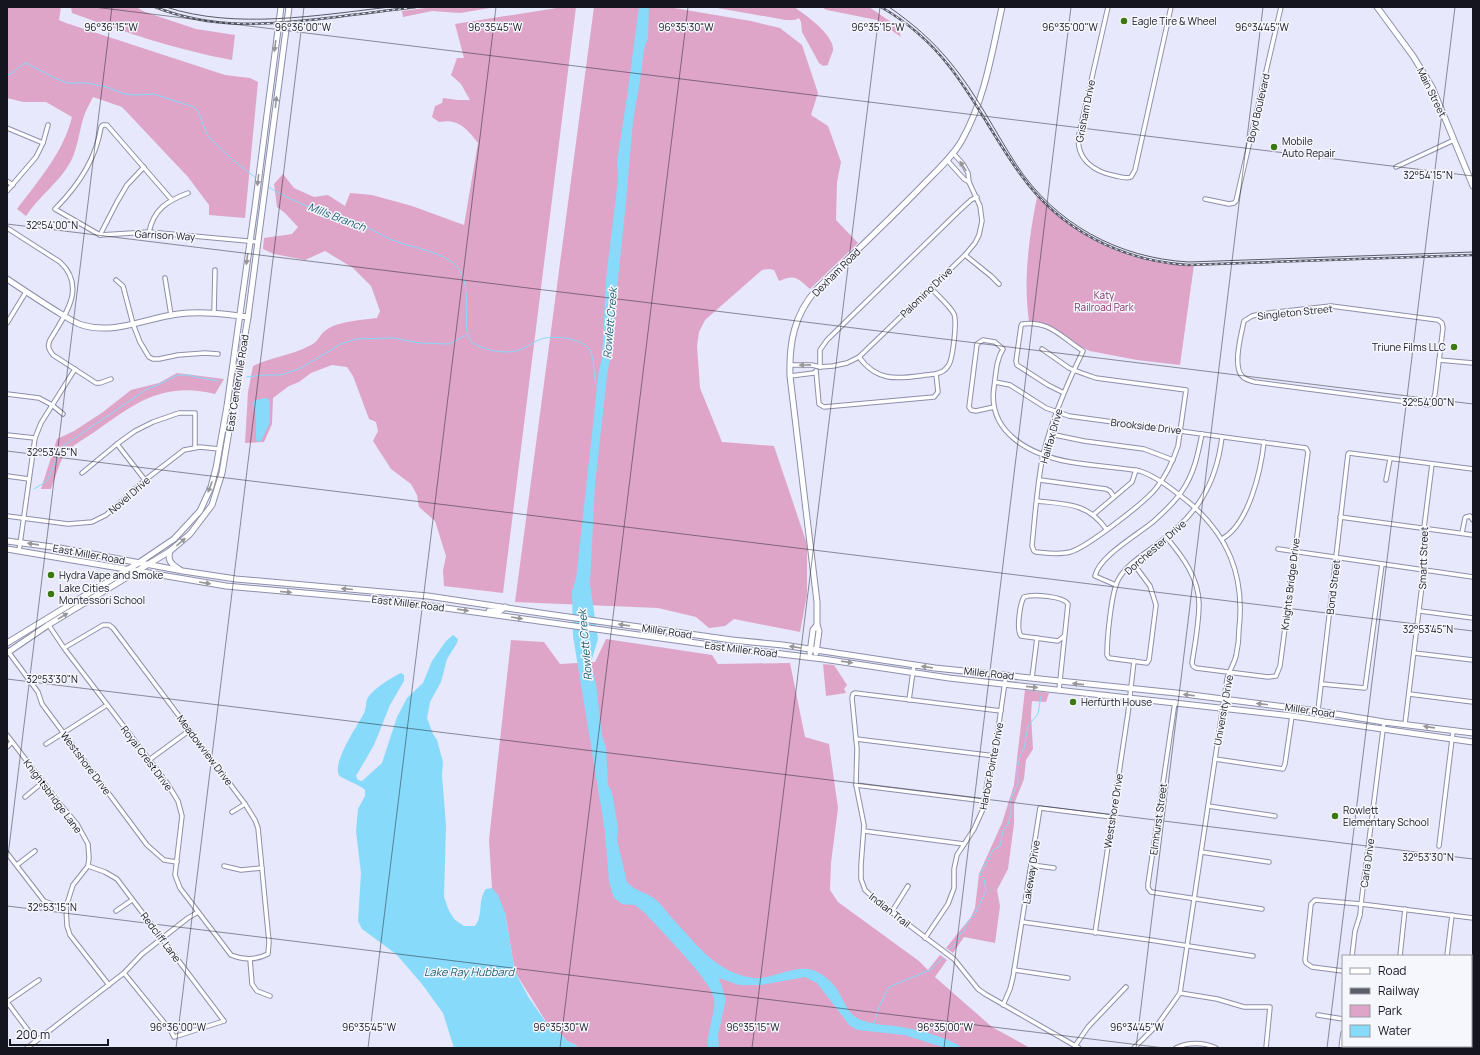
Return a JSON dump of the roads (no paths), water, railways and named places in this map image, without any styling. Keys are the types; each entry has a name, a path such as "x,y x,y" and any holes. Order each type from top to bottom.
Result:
{"main road":[{"name":"East Centerville Road","path":"7,643 129,569 174,539 200,511 211,487 216,468 240,316 281,7"},
{"name":"East Centerville Road","path":"8,651 170,551 190,534 212,505 222,473 248,317 289,7"},
{"name":"Dexham Road","path":"816,658 819,631 817,625 817,602 790,376 790,352 793,330 799,315 810,296 947,160 964,137 981,96 1002,7"},
{"name":"Main Street","path":"1377,7 1423,71 1437,97 1473,186"},
{"path":"273,62 281,63"},
{"path":"265,126 272,127"},
{"path":"7,279 65,316 82,325 96,328 106,329 171,315 214,313 248,317"},
{"path":"219,449 226,450"},
{"name":"East Miller Road","path":"7,541 60,548 183,571 247,580 441,598 505,607"},
{"name":"East Miller Road","path":"7,549 107,565 194,582 395,601 732,648 809,657"},
{"path":"170,551 168,558 169,562 183,571"},
{"path":"107,565 114,573 110,580"},
{"path":"247,580 247,588"},
{"path":"92,591 95,596"},
{"path":"440,607 441,598"},
{"path":"477,612 483,610 500,611 505,607"},
{"name":"Miller Road","path":"505,607 914,665 1224,699 1473,733"},
{"name":"Dexham Road","path":"809,657 813,630 817,625"},
{"name":"Miller Road","path":"809,657 881,667 913,674 1317,719 1383,730 1473,742"},
{"path":"1061,690 1062,682"},
{"path":"1095,685 1095,694"}],"street":[{"name":"Grisham Drive","path":"1108,7 1079,134 1078,146 1090,166 1108,175 1127,178 1133,175 1171,7"},
{"name":"Boyd Boulevard","path":"1205,199 1229,204 1234,203 1237,197 1281,7"},
{"path":"7,191 36,157 48,125"},
{"path":"144,167 127,185 100,235 55,209 74,189 89,165 99,140 101,127 104,125 107,126 144,167 172,199"},
{"path":"7,128 42,143"},
{"path":"1396,167 1454,140"},
{"name":"Palomino Drive","path":"790,365 812,365 820,367 842,365 859,357 965,255 975,243 982,227 982,214 977,197 969,182 969,177 953,153"},
{"name":"Palomino Drive","path":"947,160 964,179 969,182"},
{"path":"7,181 13,185"},
{"path":"149,232 152,220 160,209 172,199 188,193"},
{"path":"790,376 816,371 820,367 820,350 827,340 959,211 971,200 977,197"},
{"path":"7,228 60,262 67,269 72,281 73,297 65,316 50,340 49,350 53,355 96,382 100,383 111,379"},
{"name":"Garrison Way","path":"100,235 149,232 258,242"},
{"path":"965,255 999,284"},
{"path":"214,313 215,270"},
{"path":"166,278 171,315"},
{"path":"116,280 123,286 133,324 140,342 149,357 153,359 196,353 218,354"},
{"path":"859,357 868,368 888,377 936,374 944,370 949,365 955,320 950,308 931,288"},
{"path":"7,323 26,292"},
{"name":"Singleton Street","path":"1331,306 1438,320 1442,323 1443,328 1439,360 1434,399 1432,403 1428,405 1255,382 1243,378 1238,371 1237,363 1244,322 1252,316 1331,306"},
{"name":"Hailfax Drive","path":"1064,394 1017,365 1016,361 1022,324 1028,323 1050,327 1083,351 1056,413 1043,455 1032,549 1036,552 1047,553 1069,552 1086,545 1106,529"},
{"path":"983,340 995,342 1003,349 998,358 995,382 994,406 976,411 971,410 969,407 977,344 983,340"},
{"path":"1037,501 1071,505 1082,508 1098,518 1106,529 1142,502 1153,492 1161,481 1173,460 1178,446 1186,390 1096,378 1074,370 1042,350"},
{"path":"1439,360 1473,362"},
{"path":"18,550 35,438 41,423 75,369"},
{"path":"816,371 819,404 824,407 934,397 938,392 936,374"},
{"name":"Brookside Drive","path":"995,382 1010,385 1056,413 1079,418 1304,447"},
{"path":"7,394 39,398 52,405 63,414"},
{"name":"University Drive","path":"994,406 1000,423 1011,436 1025,447 1043,455 1071,462 1136,470 1161,481 1196,508 1211,523 1222,539 1236,571 1242,609 1236,656 1229,672 1224,699 1180,993"},
{"path":"82,473 135,431 153,422 179,413 195,413 195,447"},
{"path":"1050,434 1077,440 1144,449 1173,460"},
{"path":"1116,585 1095,576 1096,569 1126,542 1154,521 1179,494 1192,474 1198,455 1202,434"},
{"path":"7,435 35,438"},
{"name":"Dorchester Drive","path":"1134,661 1109,658 1107,655 1116,585 1123,573 1133,563 1178,529 1196,508 1206,492 1216,470 1222,437"},
{"path":"1222,539 1237,525 1256,487 1264,442"},
{"path":"117,444 145,480"},
{"name":"Novel Drive","path":"7,516 68,524 92,522 106,515 145,480 184,450 195,447 219,449"},
{"name":"Knights Bridge Drive","path":"1229,672 1268,677 1276,676 1278,674 1308,452 1304,447"},
{"name":"Bond Street","path":"1317,719 1348,454 1390,458"},
{"path":"1386,480 1390,458 1473,469"},
{"name":"Smartt Street","path":"1405,724 1420,611 1424,569 1424,528 1432,464"},
{"path":"1093,515 1132,482 1136,470"},
{"path":"7,476 29,479"},
{"path":"1040,480 1106,489 1110,491 1114,497"},
{"path":"1462,533 1466,516 1470,516 1473,520"},
{"path":"1340,517 1473,534"},
{"path":"1167,538 1185,561 1197,592 1199,611 1192,663 1193,666 1196,668 1229,672"},
{"path":"1278,549 1294,550 1382,564 1473,576"},
{"path":"1131,689 1134,661 1145,663 1149,660 1156,605 1150,586 1133,563"},
{"path":"1322,684 1365,688 1382,564"},
{"path":"1062,682 1064,636 1068,608 1066,601 1062,599 1030,595 1024,597 1018,630 1019,634 1024,637 1058,641 1064,636"},
{"path":"1420,611 1473,618"},
{"name":"Royal Crest Drive","path":"44,620 167,783 178,801 181,826 175,875 180,888 231,955 238,958 250,959"},
{"name":"Meadowview Drive","path":"64,648 103,625 108,625 113,628 256,820 269,942 268,954 263,957 250,959"},
{"path":"1032,678 1037,638"},
{"name":"Westshore Drive","path":"8,651 38,692 42,704 147,845 164,860 177,862"},
{"path":"1414,653 1473,660"},
{"path":"914,665 909,700 1001,711"},
{"name":"Harbor Pointe Drive","path":"925,938 948,904 954,888 955,861 957,855 976,826 985,801 988,778 995,756 1006,675"},
{"name":"Westshore Drive","path":"1095,933 1131,689"},
{"name":"Indian Trail","path":"909,700 858,693 853,694 852,698 857,756 856,785 864,818 861,865 863,884 869,895 954,959 978,989 1077,1047"},
{"path":"1409,694 1473,702"},
{"name":"Elmhurst Street","path":"1175,702 1148,888 1151,892 1262,909"},
{"path":"46,744 107,705"},
{"path":"1215,759 1283,769 1286,764 1292,716"},
{"name":"Carla Drive","path":"1352,955 1355,931 1360,915 1384,722"},
{"path":"149,760 190,730"},
{"path":"1439,846 1453,731"},
{"name":"Knightsbridge Lane","path":"7,735 77,824 88,844 88,866"},
{"path":"856,739 995,756"},
{"path":"7,747 12,742"},
{"path":"25,797 43,782"},
{"path":"856,785 985,801"},
{"path":"232,812 245,804"},
{"path":"1208,806 1276,816"},
{"name":"Lakeway Drive","path":"1003,1005 1010,989 1014,970 1023,922 1040,808 1112,817"},
{"path":"864,832 964,844"},
{"path":"17,865 35,851"},
{"path":"1201,852 1269,862"},
{"path":"7,853 44,901 57,906 66,907"},
{"path":"1032,865 1054,868"},
{"path":"88,866 74,885 66,907 67,926 70,935 109,985"},
{"name":"Redcliff Lane","path":"88,866 112,875 117,879 224,1021 174,1037 171,1031 124,973"},
{"path":"224,866 240,870 262,868"},
{"path":"891,913 908,886"},
{"path":"1342,971 1312,967 1306,963 1305,960 1311,904 1313,901 1318,899 1473,918"},
{"path":"116,912 132,900"},
{"path":"1400,955 1405,909"},
{"path":"27,1048 124,973 142,954 162,938 198,912"},
{"path":"1447,955 1452,915"},
{"path":"1023,922 1253,956"},
{"path":"250,959 252,984 257,991 270,996"},
{"path":"1014,970 1068,978"},
{"path":"36,1041 7,1002 39,980"},
{"path":"1077,1047 1088,1027 1126,987"},
{"path":"1134,1048 1158,1024 1169,1006 1180,993 1218,999 1244,1006 1270,1007 1266,1048"},
{"path":"1318,1015 1342,1019"},
{"path":"1176,1048 1188,1043 1216,1048"}],"water":[{"name":"Rowlett Creek","path":"639,7 649,7 648,38 644,49 633,121 612,347 607,376 595,485 590,584 598,639 592,659 592,668 596,684 602,736 606,747 608,785 612,792 618,831 617,840 627,882 655,899 707,955 728,970 740,975 760,978 790,970 813,970 831,981 855,1017 872,1023 922,1031 955,1043 963,1048 946,1048 904,1035 858,1030 850,1026 817,983 805,977 761,985 739,985 719,978 726,999 718,1035 719,1048 708,1048 708,1035 714,1010 714,999 711,991 695,968 645,913 635,905 622,904 614,898 609,882 605,831 573,636 572,591 576,579 599,370 602,358 606,279 618,180 617,162"},
{"path":"266,398 269,399 270,402 270,423 261,441 257,442 256,416 253,402"},
{"name":"Lake Ray Hubbard","path":"453,635 458,639 457,643 447,659 441,682 430,702 427,718 437,740 443,762 442,775 446,826 444,897 449,911 455,920 464,926 475,926 479,917 483,894 486,889 492,888 498,895 505,913 515,972 529,998 550,1028 561,1034 567,1041 576,1045 578,1048 454,1048 443,1013 422,984 396,954 362,929 358,921 361,873 356,831 358,809 365,796 365,790 339,775 339,762 342,753 365,711 368,698 379,686 401,673 404,675 404,681 390,705 374,745 356,776 358,780 362,781 382,763 397,717 407,698 423,683 432,661 446,641"}],"waterway":[{"name":"Mills Branch","path":"7,75 13,73 26,63 67,83 87,83 107,87 125,94 154,94 194,107 199,113 206,132 210,138 233,160 256,178"},
{"name":"Mills Branch","path":"267,186 282,195 310,207 351,221 371,229 385,237 431,252 452,262 460,271 464,282 466,294 467,329 469,337 473,343 490,350 511,352 517,351 539,340 547,338 567,338 574,340 586,346 592,354 597,388"},
{"path":"247,377 281,375 299,369 341,344 356,339 394,338 420,343 449,344 466,335"},
{"path":"34,489 47,481 62,447 147,389 178,375 218,381"},
{"path":"950,949 957,942 960,934 964,931 966,925 975,914 986,891 984,879 980,875 993,850 1000,846 1003,830 1008,824 1011,815 1011,798 1018,783 1017,770 1020,756 1024,749 1028,726 1038,714 1041,696"},
{"path":"874,1023 879,1007 889,987 930,970 943,958"}],"tram line":[{"path":"166,7 193,14 220,18 248,19 306,17 390,7"},
{"path":"889,7 921,32 950,62 968,86 1016,164 1032,185 1050,204 1069,220 1090,234 1113,245 1163,259 1189,262 1473,252"}],"railway":[{"path":"155,7 198,19 241,24 262,24 306,20 416,7"},
{"path":"881,7 909,26 942,57 968,92 1021,175 1054,212 1074,227 1094,239 1116,249 1140,257 1188,265 1473,255"}],"place":[{"name":"Eagle Tire & Wheel","path":"1124,21"},
{"name":"Mobile Auto Repair","path":"1274,147"},
{"name":"Triune Films LLC","path":"1454,347"},
{"name":"Hydra Vape and Smoke","path":"51,575"},
{"name":"Lake Cities Montessori School","path":"51,594"},
{"name":"Herfurth House","path":"1073,702"},
{"name":"Rowlett Elementary School","path":"1335,816"}],"park label":[{"name":"Katy Railroad Park","path":"1104,300"}]}
